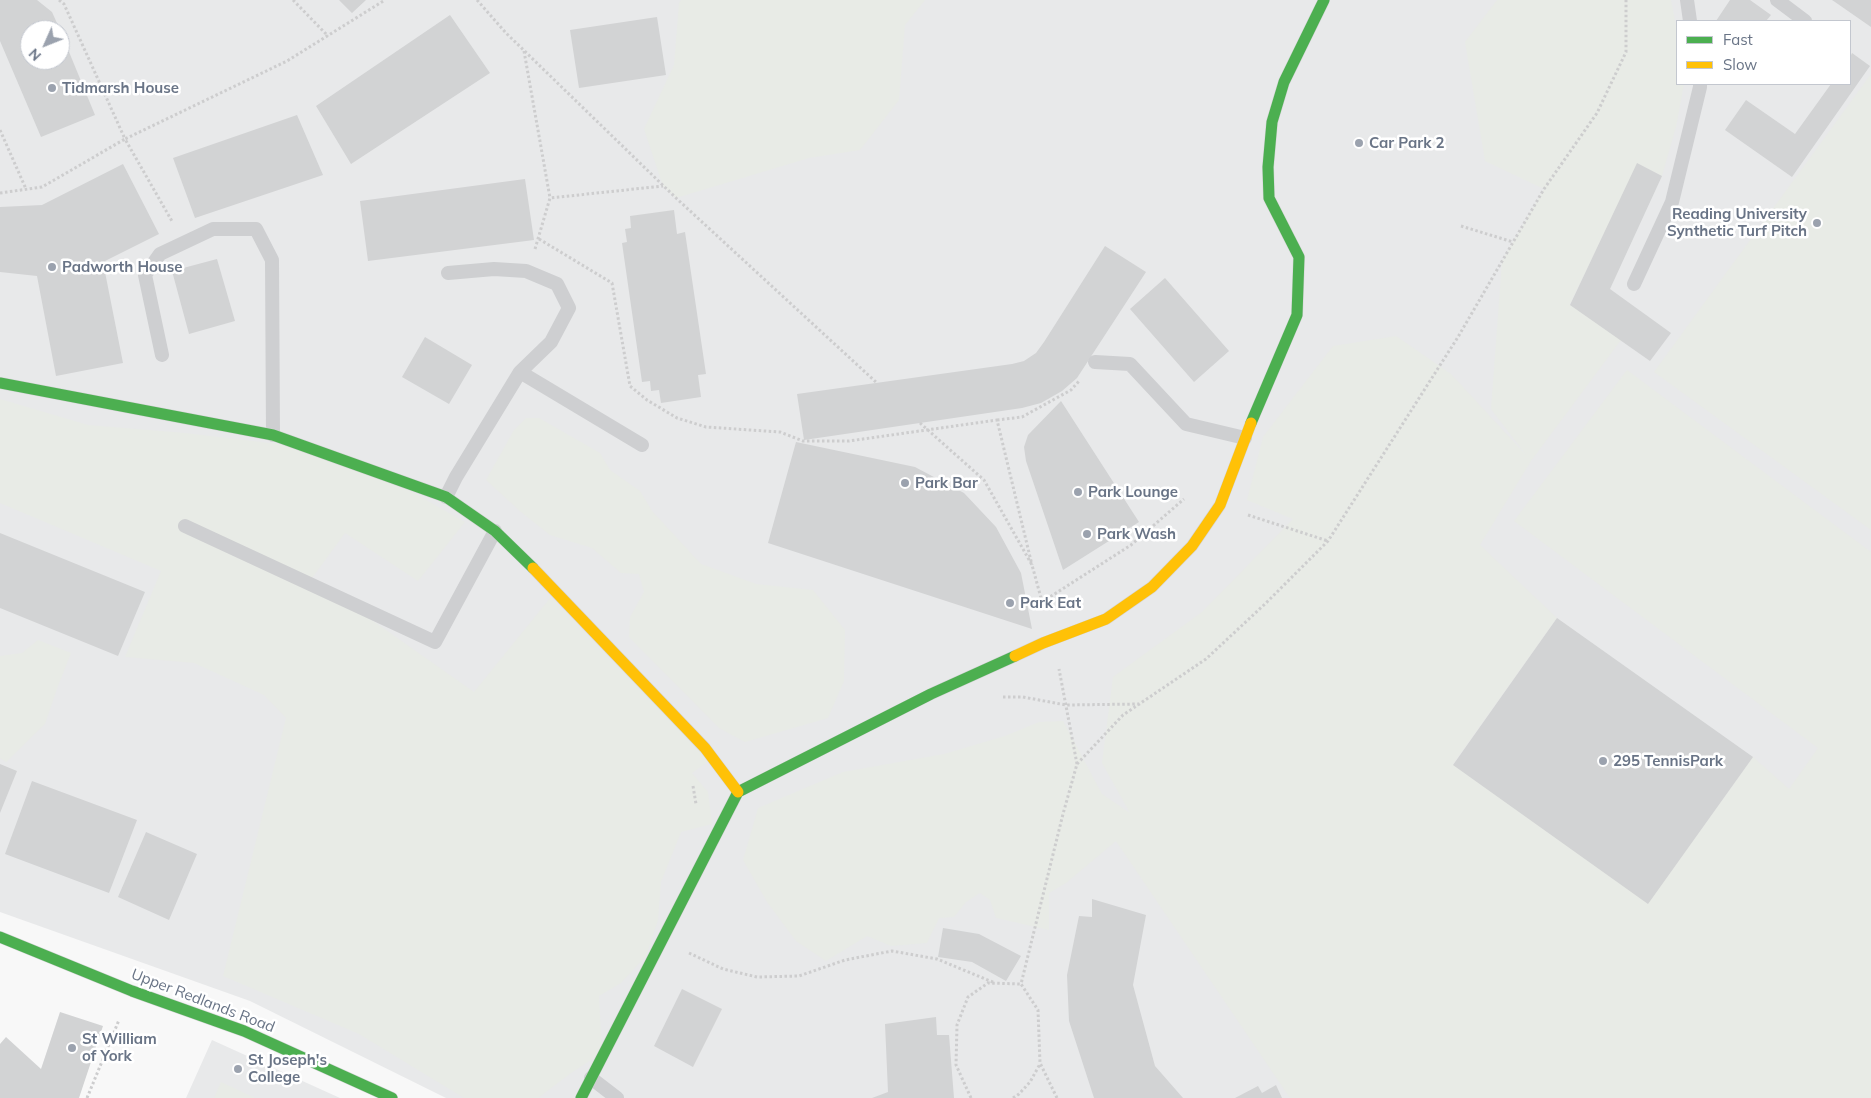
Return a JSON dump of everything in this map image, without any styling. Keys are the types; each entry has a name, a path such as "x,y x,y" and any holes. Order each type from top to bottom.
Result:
{"street":[{"path":"581,1098 738,792 931,694 1043,643 1106,619 1152,587 1192,546 1220,505 1245,438 1297,315 1299,257 1269,198 1268,167 1272,122 1284,82 1324,0"},
{"path":"0,383 273,435 446,497 495,530 705,748 722,768 738,792"},
{"name":"Upper Redlands Road","path":"0,937 132,990 244,1031 392,1098"}],"lane":[{"path":"1687,0 1690,20"},
{"path":"1777,0 1804,20"},
{"path":"1634,284 1672,202 1700,85"},
{"path":"162,355 145,275 160,254 213,229 256,229 272,260 273,435"},
{"path":"446,497 456,477 520,372 551,342 569,308 557,284 526,270 494,269 448,273"},
{"path":"1095,362 1130,364 1186,424 1245,438"},
{"path":"520,372 642,445"},
{"path":"185,526 435,642 495,530"},
{"path":"591,1078 617,1098"}],"path":[{"path":"59,0 64,4 125,139 184,242"},
{"path":"293,0 328,36"},
{"path":"0,193 42,187 125,139 286,61 385,0"},
{"path":"477,0 524,50 663,186 877,383"},
{"path":"1077,764 1122,716 1206,659 1328,541 1458,337 1544,189 1597,113 1626,52 1626,0"},
{"path":"524,50 550,198 539,239 526,270"},
{"path":"0,130 26,189"},
{"path":"550,198 663,186"},
{"path":"1461,226 1513,242"},
{"path":"539,239 612,283 630,386 647,400 677,418 706,428 780,432 802,441 849,441 1022,417 1071,390 1095,362"},
{"path":"997,420 1046,617"},
{"path":"920,423 984,480 1032,565"},
{"path":"1042,602 1131,545 1189,495"},
{"path":"1248,515 1328,541"},
{"path":"1057,1098 1040,1063 1038,1010 1021,984 1077,764 1058,666"},
{"path":"996,697 1023,697 1066,705 1139,704"},
{"path":"662,939 723,969 757,977 799,976 845,960 892,951 937,959 995,983"},
{"path":"971,1098 956,1065 957,1025 968,997 988,983 1021,984"},
{"path":"87,1098 132,990"},
{"path":"1013,1098 1030,1082 1040,1063"}],"shaded area":[{"path":"0,0 1871,0 1871,1098 446,1098 250,1001 0,912"},
{"path":"681,0 925,0 905,25 899,100 860,150 809,158 676,198 663,186 644,129 674,65 679,3"},
{"path":"1497,0 1671,0 1676,26 1676,85 1684,85 1676,127 1662,176 1638,164 1570,304 1621,340 1531,461 1480,545 1557,618 1453,764 1648,903 1753,757 1789,789 1818,748 1514,521 1627,370 1871,552 1871,1098 1290,1098 1116,841 1066,883 1049,893 1049,930 996,918 990,900 980,893 966,902 954,917 939,918 927,943 891,946 867,936 826,961 796,941 767,902 743,860 758,808 843,772 944,754 1005,736 1039,722 1063,721 1102,794 1130,813 1102,763 1113,677 1202,612 1293,519 1247,500 1263,437 1333,346 1396,336 1451,374 1526,455 1491,409 1502,261 1544,189 1485,161 1465,42"},
{"name":"Reading University Synthetic Turf Pitch","path":"1871,74 1871,530 1654,372"},
{"path":"0,399 88,425 185,433 295,446 389,479 465,522 418,581 345,533 312,578 474,692 551,597 709,761 692,773 708,792 712,824 681,832 661,882 658,920 646,956 621,983 599,996 602,1053 538,1098 464,1098 359,1034 223,976 286,718 264,695 194,663 125,657 161,571 0,503"},
{"path":"526,418 539,418 600,453 610,470 640,491 652,511 701,564 756,584 813,590 845,630 844,681 828,718 745,742 719,728 629,637 630,617 644,592 639,574 621,573 592,548 550,535 486,480 514,430"},
{"path":"38,640 71,653 45,724 6,762 0,758 0,656 22,653"},
{"name":"St Joseph's College","path":"212,1040 340,1098 186,1098"},
{"path":"221,1082 255,1098 214,1098"}],"building":[{"name":"Tidmarsh House","path":"0,0 37,0 52,12 56,20 20,20 20,70 70,70 70,54 95,115 41,137 0,41"},
{"path":"339,0 366,0 352,13"},
{"path":"1730,0 1750,0 1771,15 1767,20 1717,20"},
{"path":"1832,0 1871,0 1871,27 1835,2"},
{"path":"450,15 490,73 351,164 316,106"},
{"path":"657,17 666,75 579,88 570,30"},
{"path":"1852,53 1870,66 1792,177 1725,130 1746,100 1795,134 1830,85 1851,85"},
{"path":"297,115 323,175 195,218 173,158"},
{"path":"1637,163 1662,176 1610,289 1671,333 1650,361 1570,305"},
{"name":"Padworth House","path":"123,164 159,234 103,262 123,363 56,376 37,276 0,272 0,207 42,205"},
{"path":"525,179 534,240 368,261 360,201"},
{"path":"674,210 677,234 685,232 706,374 698,375 701,397 661,403 659,390 651,391 650,381 642,382 622,243 627,242 625,229 631,228 630,216"},
{"path":"1105,246 1146,272 1077,378 1062,391 1041,403 1022,408 804,440 797,394 1024,361 1036,353 1044,342"},
{"path":"217,259 235,321 189,334 172,271"},
{"path":"1165,278 1229,351 1194,382 1130,309"},
{"path":"425,337 472,365 449,404 402,377"},
{"name":"Park Lounge","path":"1061,401 1139,522 1063,570 1026,461 1024,447 1028,435"},
{"path":"796,442 915,467 964,493 996,527 1021,573 1032,629 768,543"},
{"path":"0,533 145,592 118,656 0,608"},
{"name":"295 TennisPark","path":"1557,618 1753,757 1648,904 1453,765"},
{"path":"0,764 17,771 0,813"},
{"path":"32,781 137,820 109,893 5,854"},
{"path":"146,832 197,854 169,920 118,897"},
{"path":"1092,899 1146,915 1133,985 1155,1066 1183,1098 1094,1098 1069,1021 1067,975 1079,916 1092,917"},
{"path":"943,928 979,934 1021,956 1006,981 972,962 938,957"},
{"path":"682,989 722,1009 693,1067 654,1046"},
{"name":"St William of York","path":"60,1012 103,1026 79,1098 0,1098 0,1044 6,1037 41,1069"},
{"path":"936,1017 937,1035 949,1035 954,1098 872,1098 888,1092 885,1024"},
{"path":"1276,1085 1282,1098 1235,1098 1258,1086 1262,1093"}],"traffic: fast":[{"path":"1251,423 1297,315 1299,257 1269,198 1268,167 1272,122 1284,82 1324,0"},
{"path":"0,383 273,435 446,497 495,531 533,568"},
{"path":"581,1098 738,792 931,694 1015,656"},
{"path":"0,937 132,991 244,1031 392,1098"}],"traffic: slow":[{"path":"1015,656 1106,619 1152,587 1192,546 1220,505 1251,423"},
{"path":"533,568 705,748 738,792"}],"place":[{"name":"Tidmarsh House","path":"52,88"},
{"name":"Car Park 2","path":"1359,143"},
{"name":"Reading University Synthetic Turf Pitch","path":"1817,223"},
{"name":"Padworth House","path":"52,267"},
{"name":"Park Bar","path":"905,483"},
{"name":"Park Lounge","path":"1078,492"},
{"name":"Park Wash","path":"1087,534"},
{"name":"Park Eat","path":"1010,603"},
{"name":"295 TennisPark","path":"1603,761"},
{"name":"St William of York","path":"72,1048"},
{"name":"St Joseph's College","path":"238,1069"}]}
